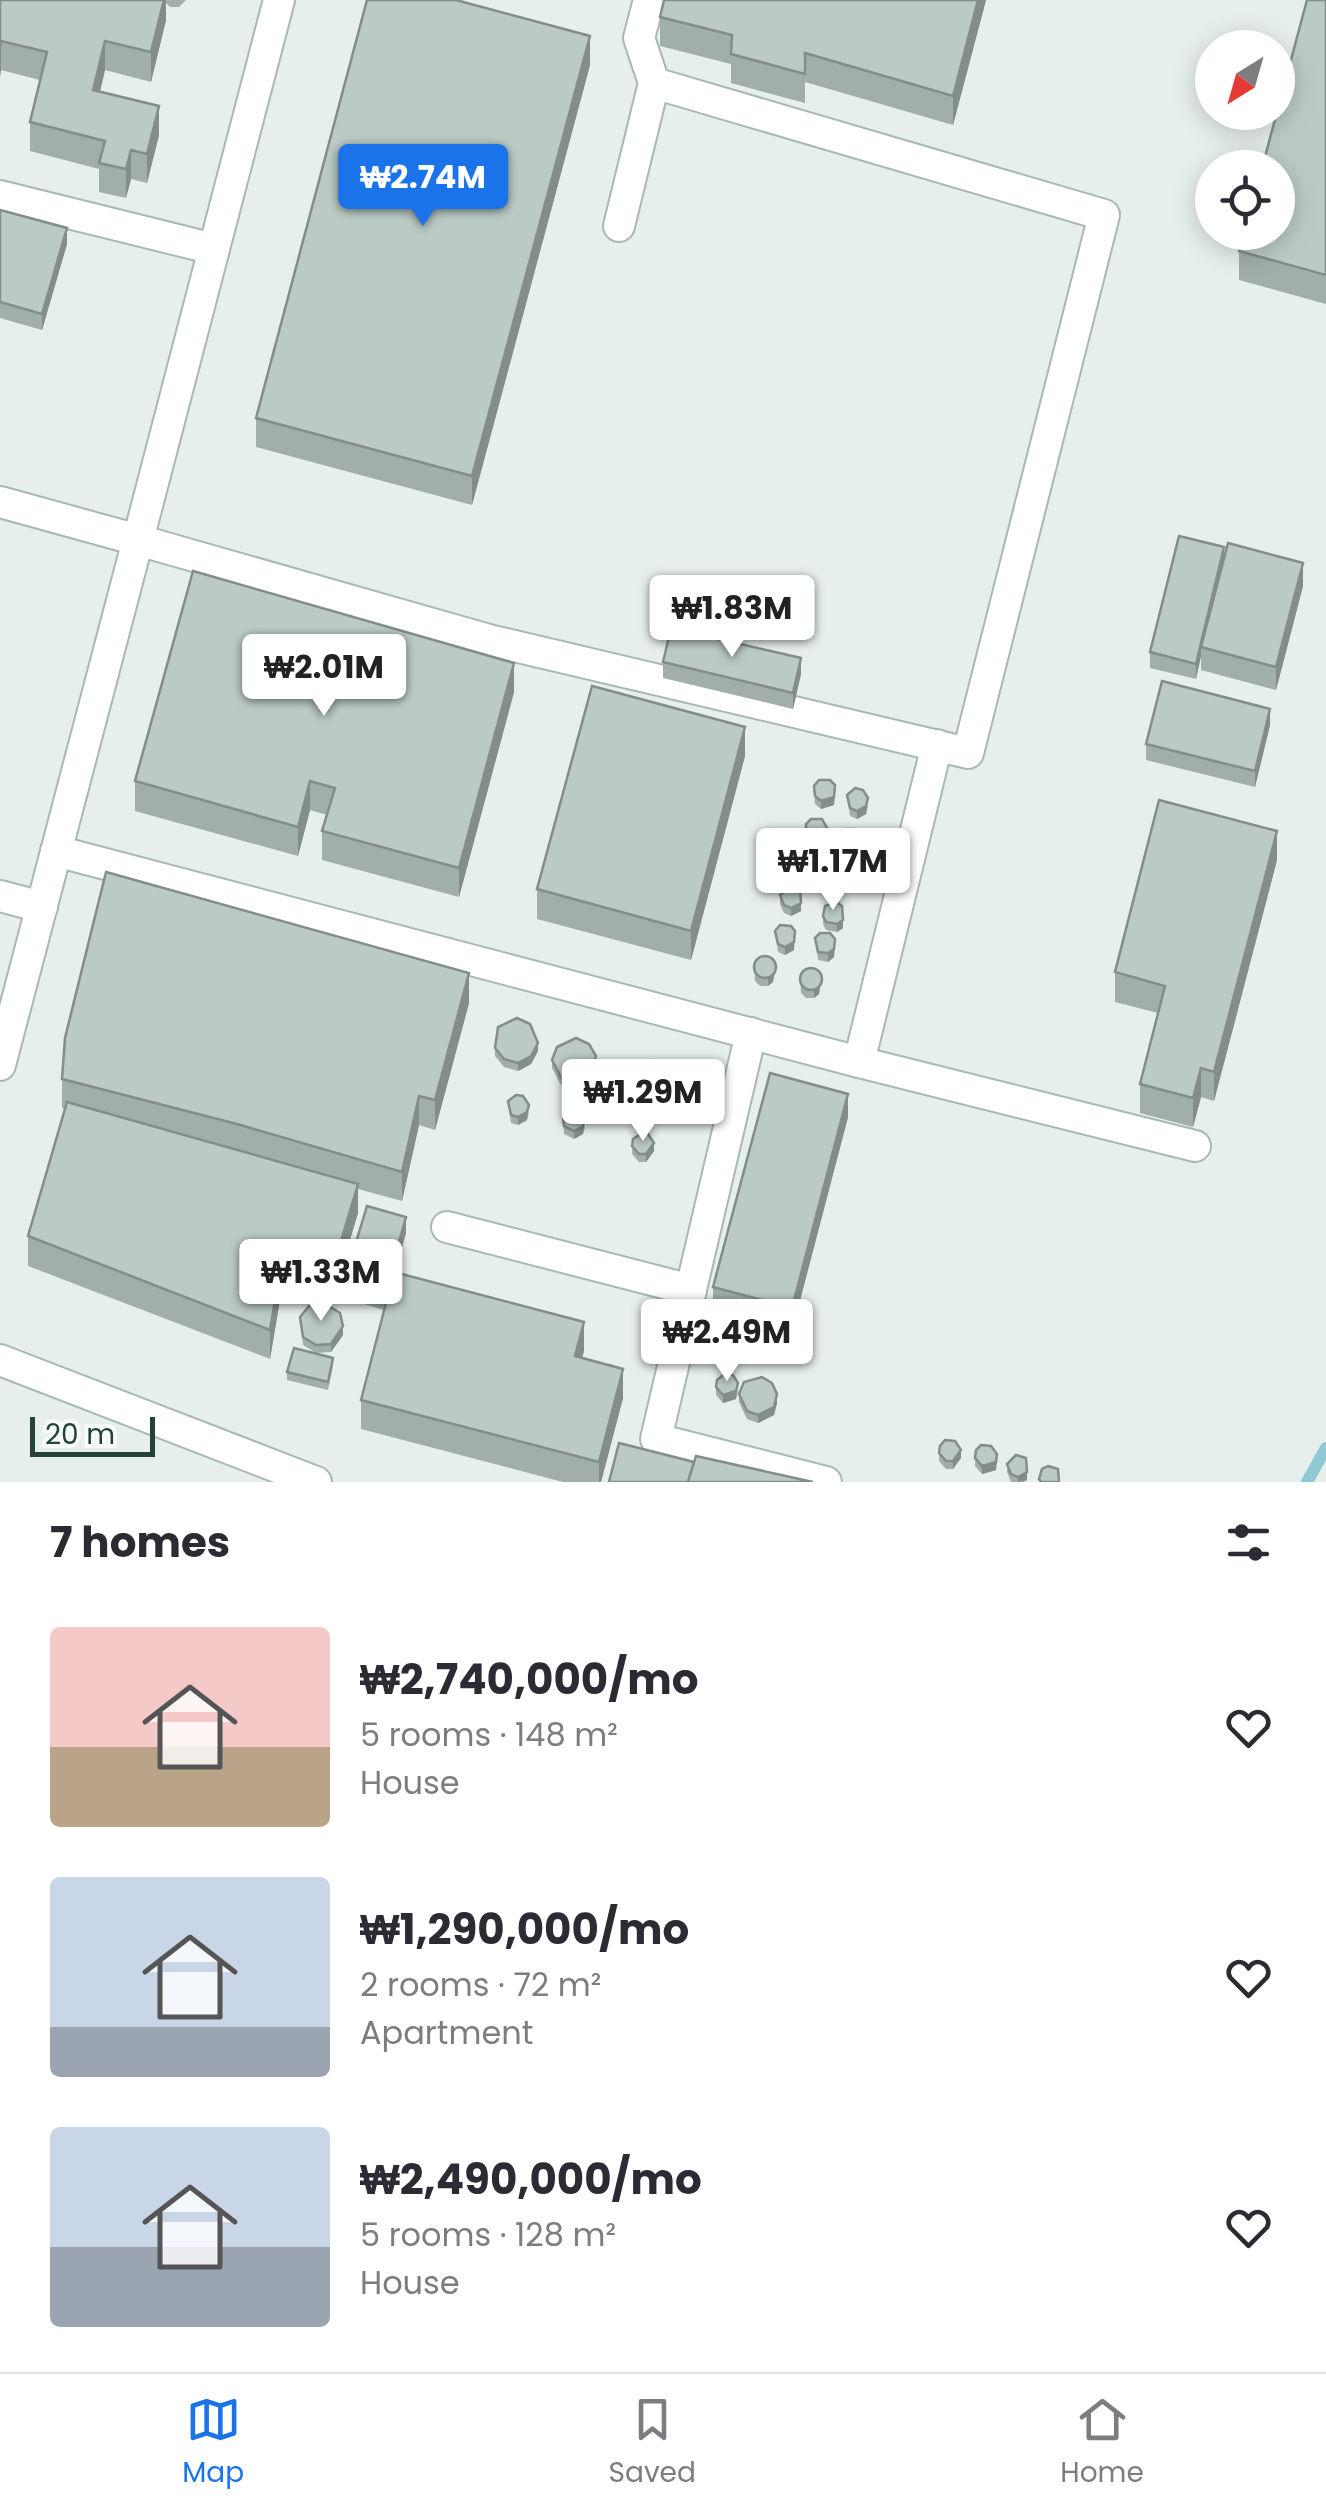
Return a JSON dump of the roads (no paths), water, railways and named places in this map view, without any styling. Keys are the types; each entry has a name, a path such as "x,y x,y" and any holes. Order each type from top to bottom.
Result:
{"street":[{"path":"0,1065 279,0"},
{"path":"619,226 654,83 639,38 649,0"},
{"path":"0,502 489,640 968,753 1104,214 654,83"},
{"path":"0,196 214,250"},
{"path":"859,1062 937,745"},
{"path":"56,851 1195,1146"},
{"path":"0,896 42,907"},
{"path":"751,1034 656,1439 826,1482"},
{"path":"447,1227 691,1290"},
{"path":"0,1360 316,1482"}],"waterway":[{"path":"1307,1482 1326,1448"}]}
